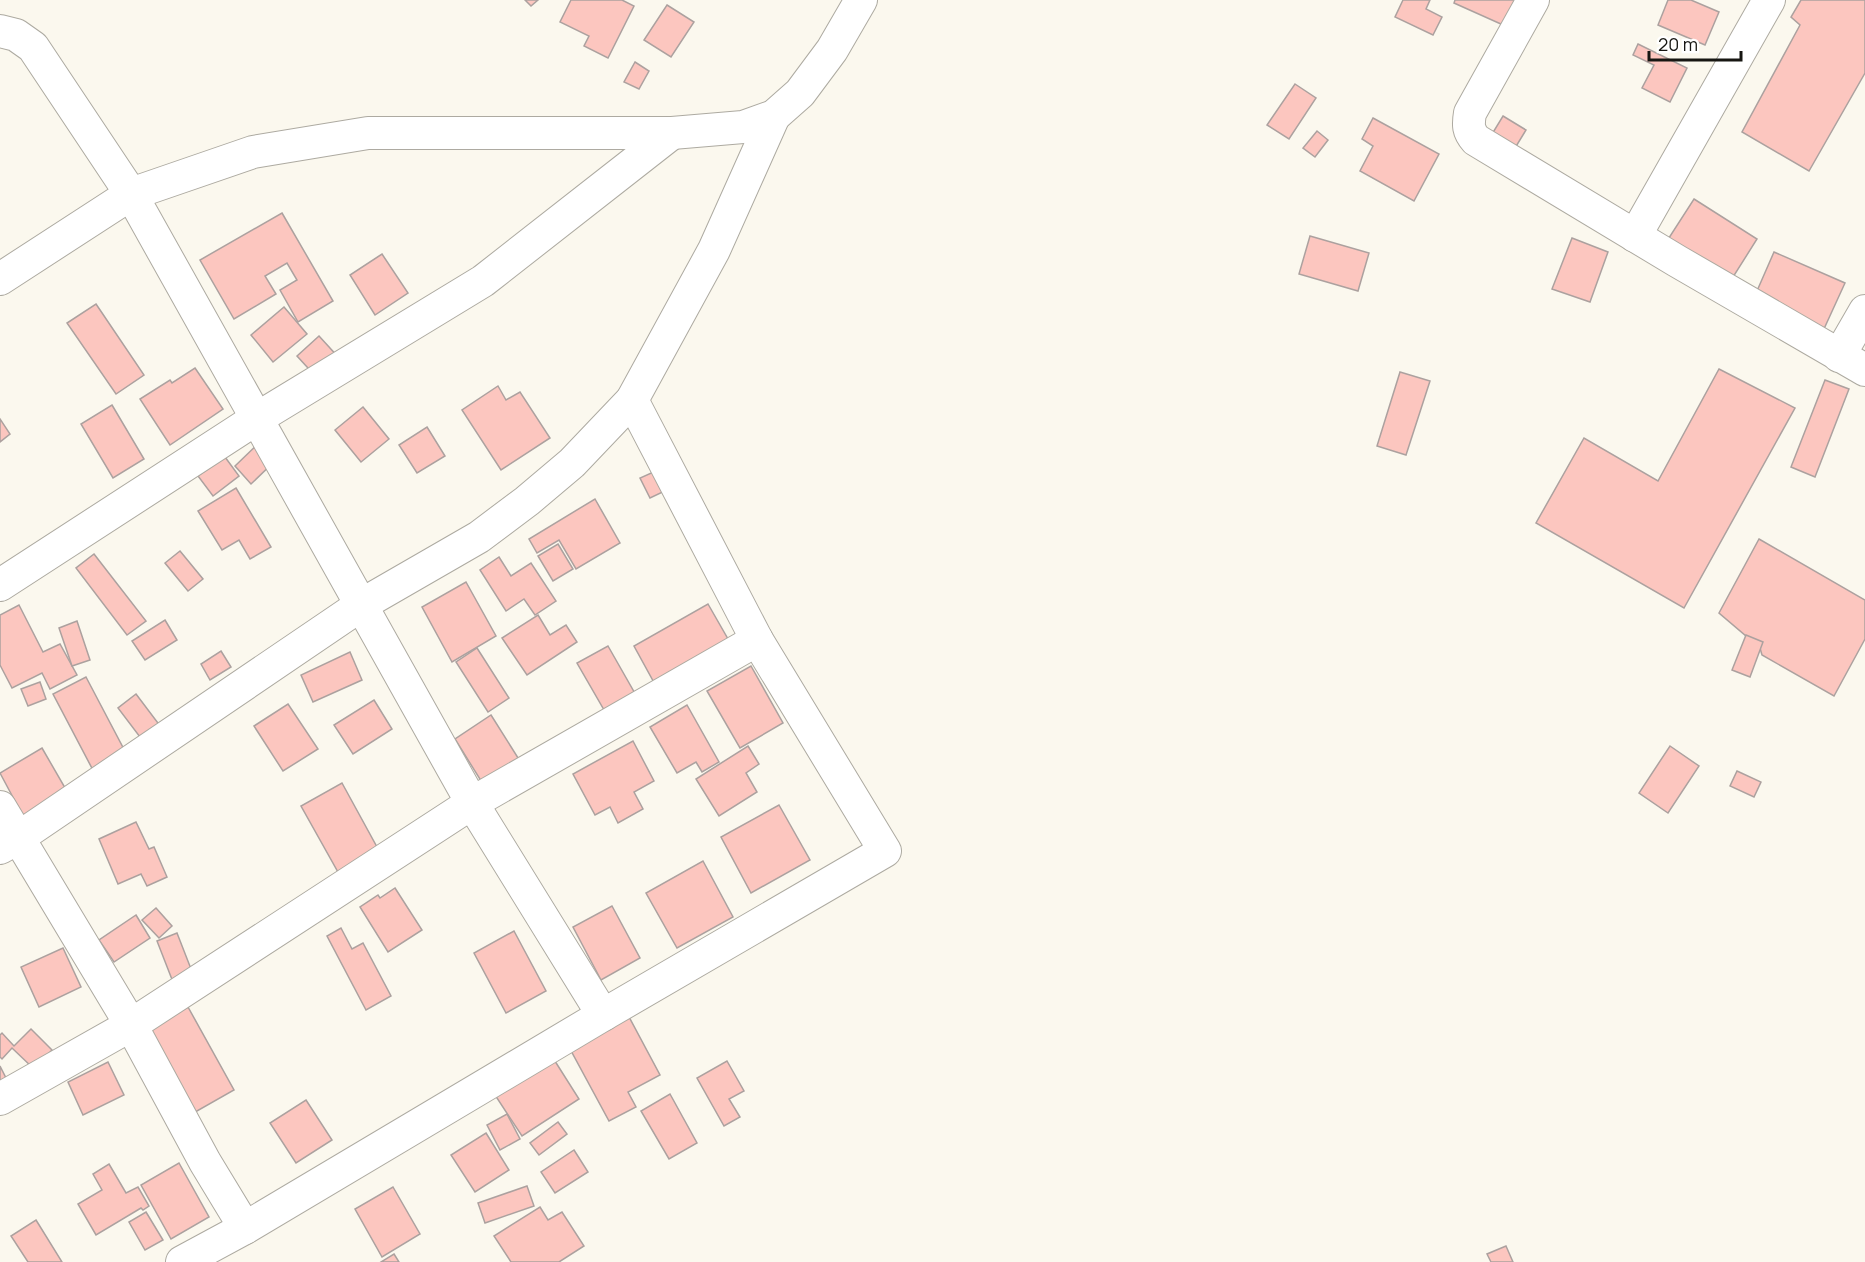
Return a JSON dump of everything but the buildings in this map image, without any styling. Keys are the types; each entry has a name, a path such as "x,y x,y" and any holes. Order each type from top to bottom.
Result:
{"street":[{"path":"0,279 131,194 253,152 368,133 672,133 743,127 774,116 800,93 832,50 861,0"},
{"path":"1533,0 1470,114 1468,125 1471,134 1487,148 1852,363 1865,311"},
{"path":"1635,236 1769,0"},
{"path":"0,31 16,35 33,47 131,194 472,803 603,1014"},
{"path":"9,843 361,605 479,537 572,463 632,400 714,250 774,116"},
{"path":"0,585 256,419 483,281 672,133"},
{"path":"182,1262 245,1228 603,1014 885,851 757,640 632,400"},
{"path":"0,1099 130,1025 472,803 757,640"},
{"path":"0,807 9,843 130,1025 205,1162 245,1228"}]}
